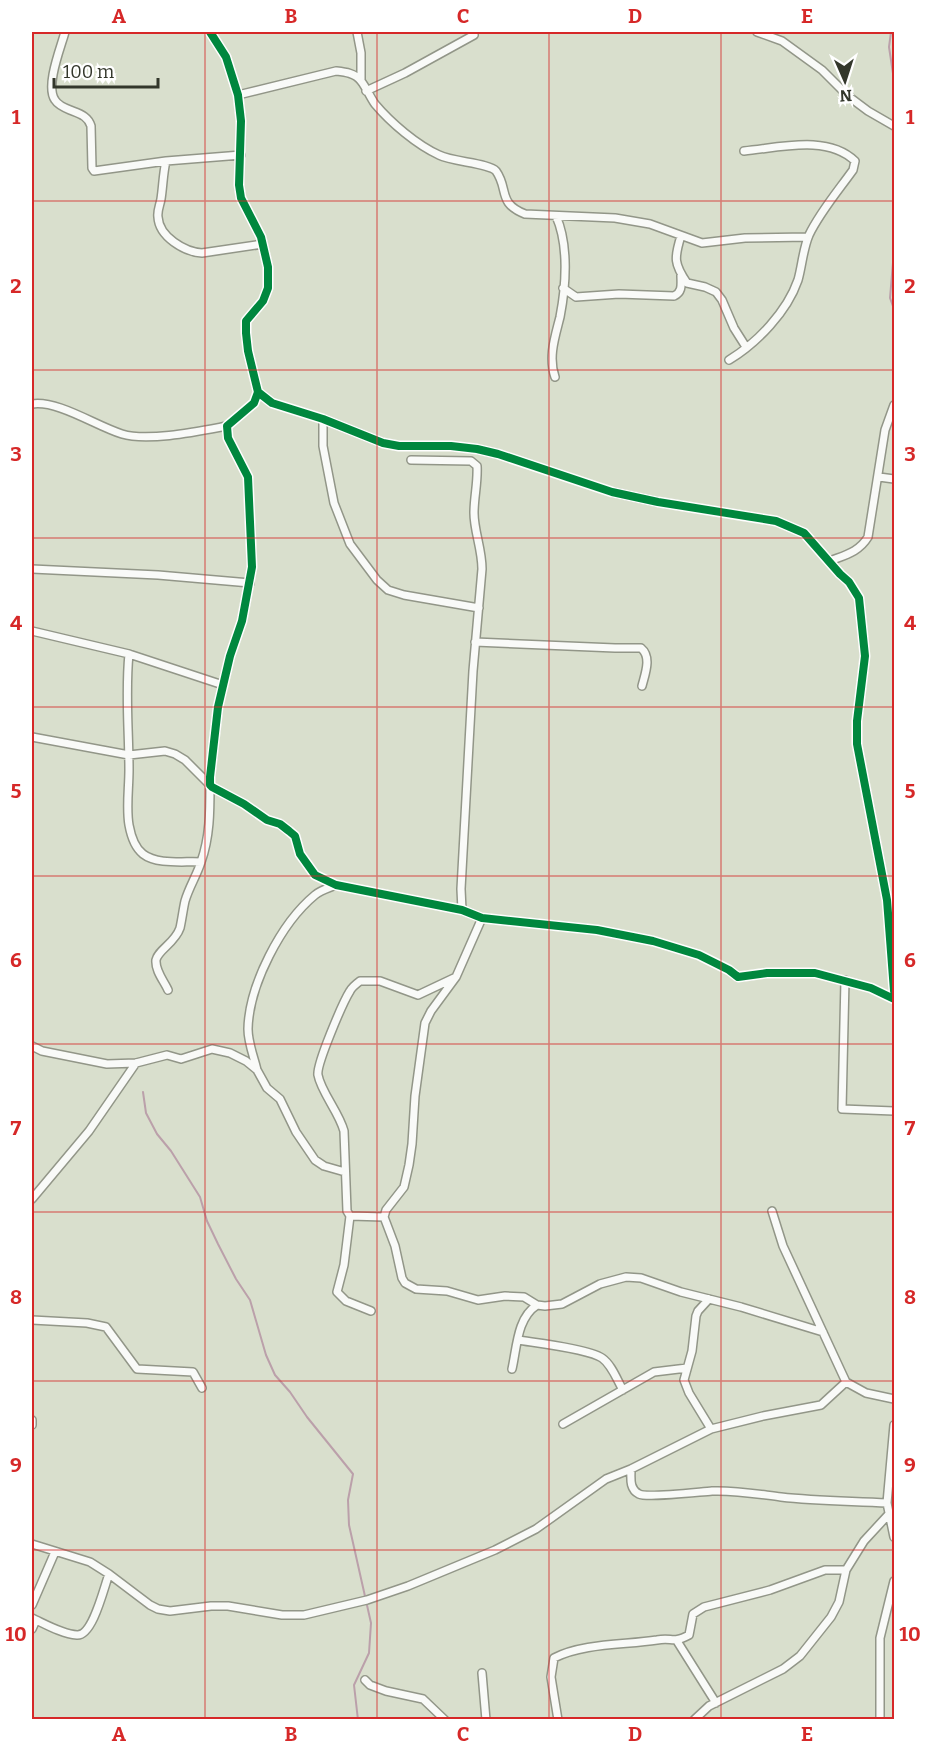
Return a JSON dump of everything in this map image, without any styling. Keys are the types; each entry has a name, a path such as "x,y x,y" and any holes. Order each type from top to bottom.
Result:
{"street":[{"path":"65,32 53,74 52,92 59,105 89,120 94,171 166,161 241,155"},
{"path":"32,404 54,406 124,434 142,437 227,426 254,403 258,392 246,333 246,321 263,301 268,288 268,267 263,244 241,198 238,95 226,57 210,32"},
{"path":"357,32 361,53 361,80 366,91 386,115 429,150 454,161 490,167 496,172 506,200 516,210 525,214 615,218 650,224 702,243 745,238 808,237"},
{"path":"758,32 782,41 822,70 848,96 894,126"},
{"path":"366,91 405,73 474,35"},
{"path":"238,95 336,70 351,73 361,80"},
{"path":"729,360 782,313 798,280 808,237 853,170 855,161 847,153 836,148 814,145 744,152"},
{"path":"166,161 162,177 158,220 165,233 175,243 193,253 263,244"},
{"path":"555,377 551,360 563,288 564,255 562,236 556,216"},
{"path":"681,236 676,254 676,262 681,274 687,283 705,286 716,292 746,347"},
{"path":"563,288 576,297 619,294 674,296 681,289 681,274"},
{"path":"258,392 272,403 323,419 383,443 399,446 452,446 477,449 612,492 658,502 776,521 804,533 849,582 859,598 865,656 857,720 857,744 887,900 894,991"},
{"path":"830,561 855,551 868,537 885,430 894,405"},
{"path":"323,419 323,446 334,503 350,544 377,580 388,590 404,595 479,608"},
{"path":"168,990 156,967 156,959 159,953 176,937 186,897 201,862 208,837 210,784 218,707 242,621 252,567 248,477 228,438 227,426"},
{"path":"411,460 471,461 477,466 478,481 474,514 482,554 482,569 475,642 461,890 462,910"},
{"path":"879,477 894,479"},
{"path":"32,569 158,574 250,583"},
{"path":"32,631 129,654 223,685"},
{"path":"475,642 642,648 645,651 647,662 642,686"},
{"path":"129,654 126,715 129,755 129,823 137,849 145,856 157,860 201,862"},
{"path":"32,737 129,755 165,751 175,754 185,760 210,784 267,820 280,824 290,831 295,836 300,854 315,875 336,885 462,910 482,918 578,927 653,941 699,955 738,977 802,972 827,975 871,988 894,999"},
{"path":"336,885 320,892 301,908 281,936 255,992 248,1029 257,1070 267,1088 280,1099 307,1151 324,1166 345,1172"},
{"path":"482,918 456,977 425,1023 409,1165 404,1187 386,1210 384,1217 395,1246 402,1278 409,1287 447,1291 478,1300 505,1296 524,1297 537,1305 562,1304 600,1284 626,1277 641,1278 823,1332"},
{"path":"371,1311 346,1301 337,1292 344,1265 350,1216 347,1211 344,1131 318,1073 345,1001 351,988 360,981 370,979 380,981 417,995 456,977"},
{"path":"845,980 842,1109 894,1111"},
{"path":"32,1046 42,1052 107,1064 136,1063 167,1056 181,1059 212,1049 231,1053 257,1070"},
{"path":"32,1199 89,1131 136,1063"},
{"path":"772,1211 783,1246 846,1382 866,1393 894,1399"},
{"path":"350,1216 384,1217"},
{"path":"709,1299 696,1316 692,1351 684,1380 689,1393 711,1429"},
{"path":"512,1369 525,1316 537,1305"},
{"path":"32,1320 87,1323 106,1327 137,1369 193,1372 202,1388"},
{"path":"518,1340 600,1357 609,1365 623,1390"},
{"path":"563,1424 654,1372 687,1368"},
{"path":"32,1544 90,1562 142,1600 159,1609 170,1611 228,1606 282,1615 304,1615 367,1600 408,1586 495,1550 536,1529 606,1479 711,1429 821,1405 846,1382"},
{"path":"32,1420 32,1425"},
{"path":"894,1425 887,1503 894,1537"},
{"path":"631,1469 631,1484 634,1490 648,1496 721,1491 815,1500 887,1503"},
{"path":"694,1719 700,1712 783,1669 801,1656 831,1617 839,1602 846,1570 864,1541 891,1514"},
{"path":"32,1605 55,1552"},
{"path":"558,1719 551,1677 554,1658 579,1648 660,1639 677,1641 689,1635 693,1614 704,1607 770,1590 825,1570 846,1570"},
{"path":"32,1629 34,1619 78,1635 84,1634 94,1619 109,1574"},
{"path":"880,1719 880,1638 894,1581"},
{"path":"677,1641 716,1703"},
{"path":"482,1673 486,1719"},
{"path":"365,1680 370,1685 386,1691 423,1699 445,1719"}],"waterway":[{"path":"891,32 889,47 894,80"},
{"path":"894,251 890,298 894,309"},
{"path":"143,1092 146,1113 157,1134 171,1151 200,1197 207,1221 218,1244 250,1300 266,1355 275,1375 353,1474 348,1500 349,1525 371,1623 369,1653 354,1685 358,1720"}],"cycle path":[{"path":"210,32 226,57 238,95 241,121 239,185 241,198 261,237 268,267 268,288 263,301 246,321 248,351 258,392 272,403 323,419 383,443 399,446 451,446 477,449 612,492 658,502 776,521 804,533 849,582 859,598 865,656 857,721 857,744 887,900 894,991"},
{"path":"258,392 254,403 227,426 228,438 248,477 252,567 242,621 230,656 218,707 210,777 212,787 289,831 295,836 300,854 315,875 336,885 462,910 482,918 597,930 653,941 699,955 738,977 767,973 815,973 871,988 894,999"}]}
